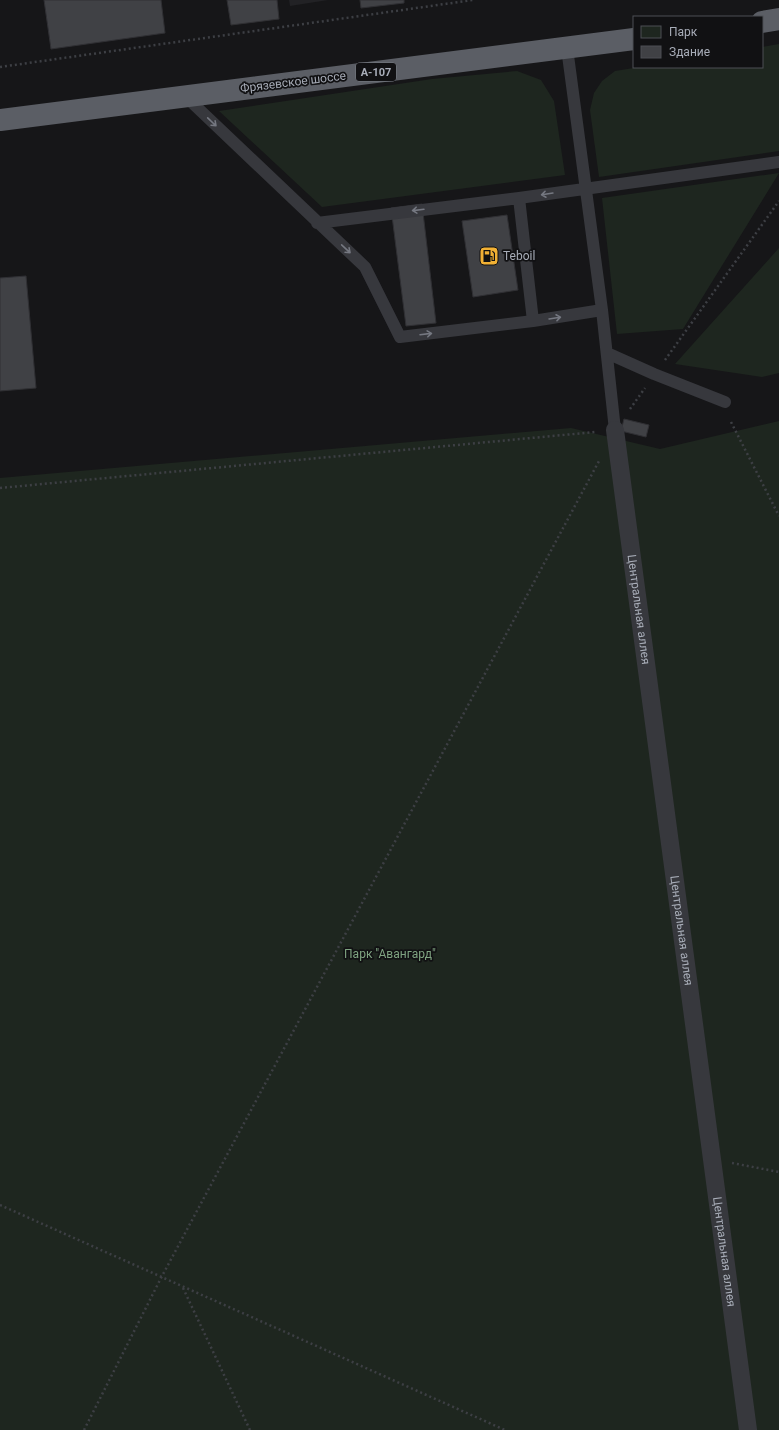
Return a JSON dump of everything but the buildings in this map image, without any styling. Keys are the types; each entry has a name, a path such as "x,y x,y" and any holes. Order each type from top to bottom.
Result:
{"highway":[{"path":"763,22 779,19"},
{"name":"Фрязевское шоссе","path":"0,120 184,95 633,39"}],"street":[{"name":"Центральная аллея","path":"615,430 710,1159 748,1430"}],"lane":[{"path":"567,48 602,310 615,430"},
{"path":"184,95 365,267 400,337 533,321 602,310"},
{"path":"317,223 519,198 779,162"},
{"path":"519,198 533,321"},
{"path":"607,353 654,374 725,402"}],"path":[{"path":"0,67 473,0"},
{"path":"615,430 779,201"},
{"path":"731,422 779,516"},
{"path":"0,488 596,432"},
{"path":"84,1430 161,1278 601,456"},
{"path":"710,1159 779,1172"},
{"path":"0,1205 183,1288 505,1430"},
{"path":"183,1288 250,1430"}],"shaded area":[{"path":"289,0 328,0 290,6"}],"green space":[{"path":"779,44 779,151 599,177 590,110 594,93 602,81 615,71 634,68 763,68 763,47"},
{"path":"517,71 541,80 554,101 565,175 322,207 219,111 432,79"},
{"path":"779,173 683,329 617,334 602,198"},
{"path":"779,248 779,373 762,377 675,364"},
{"name":"Парк \"Авангард\"","path":"779,421 779,1430 0,1430 0,478 571,428 660,449"}],"place":[{"name":"Teboil","path":"489,256"}]}
